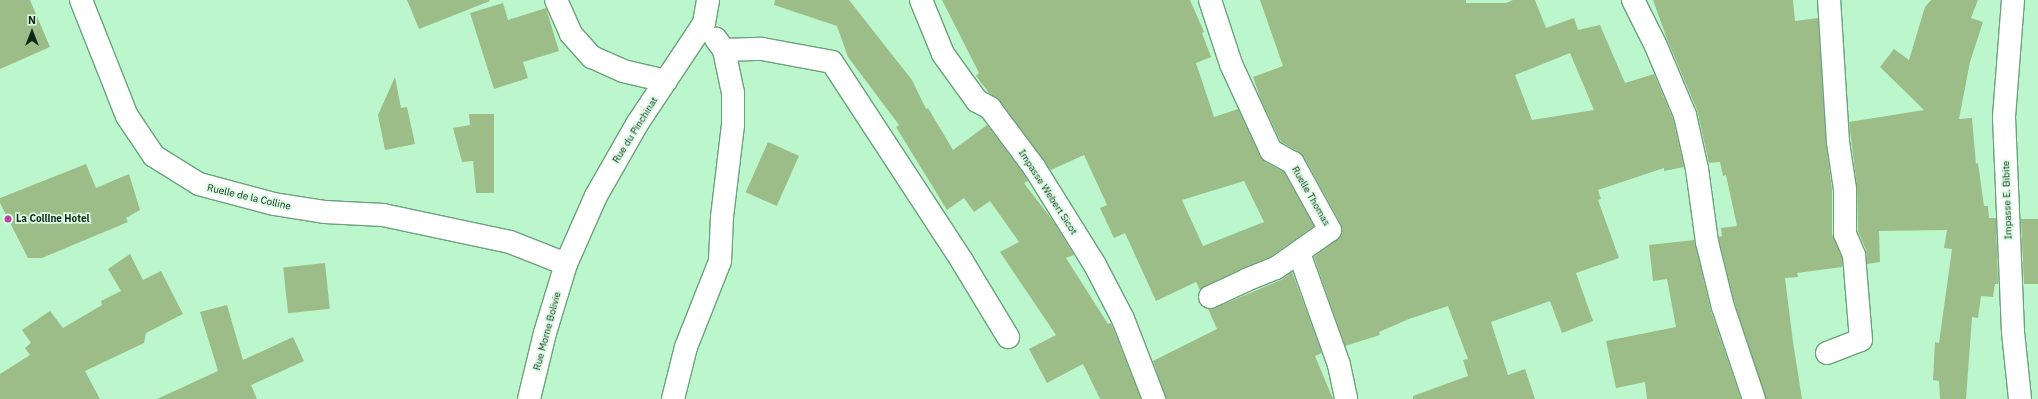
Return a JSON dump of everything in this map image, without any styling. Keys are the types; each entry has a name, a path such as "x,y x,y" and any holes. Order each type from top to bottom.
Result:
{"street":[{"name":"Ruelle de la Colline","path":"81,0 127,116 154,156 199,184 274,204 325,212 383,214 510,242 566,264"},
{"path":"556,0 571,34 592,57 623,71 666,81"},
{"name":"Rue du Pinchinat","path":"566,264 596,196 637,124 704,23 708,0"},
{"name":"Impasse Webert Sicot","path":"921,0 943,54 977,102 990,108 1034,167 1095,265 1123,319 1154,399"},
{"name":"Ruelle Thomas","path":"1210,0 1231,64 1272,151 1293,163 1330,230 1276,268 1210,297"},
{"path":"1633,0 1656,46 1685,115 1697,169 1708,242 1723,307 1754,399"},
{"path":"1828,354 1861,340 1854,255 1845,234 1845,189 1838,142 1829,0"},
{"name":"Impasse E. Bibite","path":"2013,0 2004,117 2013,332 2020,399"},
{"path":"674,399 686,347 720,260 722,217 733,125 733,93 724,50 704,23"},
{"path":"724,50 762,49 832,62 962,261 1008,337"},
{"path":"1299,253 1339,365 1346,399"},
{"name":"Rue Morne Bolivie","path":"529,399 545,333 566,264"}],"building":[{"path":"0,0 30,0 50,47 0,69"},
{"path":"407,0 489,0 490,1 419,29"},
{"path":"775,0 849,0 912,80 926,109 928,108 953,150 987,125 1024,174 1028,181 1024,183 1053,221 1074,255 1066,258 1108,324 1111,323 1141,399 1100,399 1083,364 1047,383 1029,349 1056,335 1000,252 1019,242 990,201 974,212 964,198 947,210 896,127 899,125 848,57 837,26 774,5"},
{"path":"942,0 1190,0 1204,32 1202,33 1211,57 1196,63 1214,117 1238,109 1260,156 1265,162 1284,172 1314,226 1270,257 1241,269 1205,286 1200,290 1196,282 1156,301 1125,233 1114,238 1100,208 1107,205 1084,155 1051,170 1000,101 989,93 976,76 979,73","holes":["1244,181 1264,222 1203,246 1182,200"]},
{"path":"1260,0 1466,0 1466,3 1506,3 1513,0 1535,0 1546,28 1574,18 1578,30 1600,25 1625,83 1654,74 1673,119 1684,167 1664,171 1664,168 1598,190 1601,199 1598,200 1619,258 1576,273 1593,321 1562,333 1550,301 1491,322 1508,375 1525,369 1535,399 1413,399 1413,396 1468,376 1463,360 1468,359 1448,306 1409,319 1379,332 1380,335 1345,346 1314,257 1341,236 1341,224 1304,157 1299,152 1281,142 1261,100 1253,77 1283,66","holes":["1570,53 1594,110 1532,120 1515,75"]},
{"path":"1653,0 1793,0 1795,21 1818,18 1826,143 1832,190 1832,234 1842,258 1842,267 1797,273 1798,277 1785,278 1802,399 1766,399 1735,304 1719,240 1719,237 1722,236 1721,228 1737,226 1726,175 1723,176 1720,162 1709,163 1697,110 1667,39"},
{"path":"1931,0 1978,0 1971,18 1983,22 1970,62 1959,119 1972,118 1976,164 1978,163 1984,206 1988,206 1989,218 1996,218 1998,284 1995,284 1993,297 1981,296 1978,318 1972,317 1966,399 1940,399 1939,381 1933,380 1935,342 1939,343 1952,249 1944,248 1947,230 1879,231 1880,262 1867,264 1866,250 1858,231 1857,187 1849,122 1924,110 1880,67 1894,49 1909,60 1925,7"},
{"path":"503,3 508,20 546,8 559,51 523,62 528,78 494,89 470,13"},
{"path":"395,77 401,108 407,107 415,144 385,150 378,115"},
{"path":"469,114 494,114 494,193 476,193 473,161 462,162 453,128 470,125"},
{"path":"768,142 799,156 777,206 746,192"},
{"path":"86,164 96,188 129,174 140,210 126,218 128,222 42,258 28,258 0,203 0,198"},
{"path":"2021,219 2038,219 2038,284 2024,284"},
{"path":"1694,240 1711,311 1741,399 1647,399 1645,382 1616,388 1606,341 1676,327 1667,279 1653,281 1649,245"},
{"path":"130,254 143,280 161,271 183,314 146,333 144,343 85,371 100,399 0,399 0,374 30,355 25,348 31,343 22,330 50,311 63,328 102,305 101,301 121,291 108,269"},
{"path":"325,263 330,309 288,313 283,267"},
{"path":"1292,272 1322,353 1315,356 1333,399 1166,399 1153,361 1217,329 1208,309 1215,308 1281,280"},
{"path":"227,305 243,360 293,337 304,361 251,385 257,399 157,399 218,371 200,312"}],"place":[{"name":"La Colline Hotel","path":"8,219"}]}
